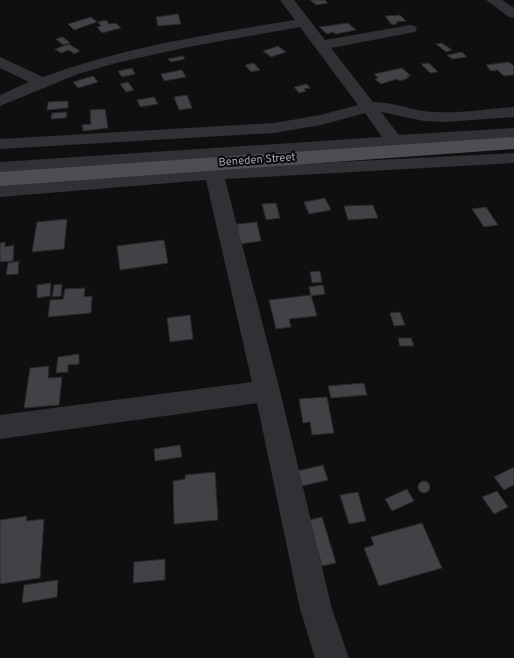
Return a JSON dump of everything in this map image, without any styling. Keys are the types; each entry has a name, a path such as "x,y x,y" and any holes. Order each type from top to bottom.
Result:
{"main road":[{"name":"Beneden Street","path":"0,179 397,144 514,128"},
{"name":"Beneden Street","path":"0,161 397,144 514,141"}],"street":[{"path":"287,0 397,144"},
{"path":"493,0 514,14"},
{"path":"0,101 41,82 102,62 305,22"},
{"path":"323,45 410,29"},
{"path":"0,62 41,82"},
{"path":"0,144 127,135 274,128 321,120 368,107 387,107 424,116 445,117 514,112"},
{"path":"0,174 397,144 514,133"},
{"path":"0,168 397,144"},
{"path":"0,191 214,174 514,158"},
{"path":"214,174 268,392 316,609 332,658"},
{"path":"0,427 268,392"}],"building":[{"path":"310,0 325,0 328,3 316,5"},
{"path":"178,14 181,24 158,26 156,17"},
{"path":"400,15 406,21 396,22 397,24 392,25 385,16"},
{"path":"91,17 97,22 74,30 68,24"},
{"path":"106,20 109,24 116,23 121,28 102,33 97,27 101,26 98,22"},
{"path":"348,23 356,30 327,34 319,27"},
{"path":"63,37 70,43 63,45 56,39"},
{"path":"442,43 452,50 446,52 436,44"},
{"path":"69,44 80,51 74,54 69,50 61,53 55,49"},
{"path":"278,46 286,52 271,57 263,51"},
{"path":"462,52 467,57 452,59 447,55"},
{"path":"183,56 185,59 171,62 168,59"},
{"path":"509,62 514,66 514,75 504,76 497,70 491,71 486,65"},
{"path":"254,63 260,70 251,72 245,65"},
{"path":"429,63 438,72 430,73 421,64"},
{"path":"132,68 135,74 122,77 118,71"},
{"path":"402,68 411,76 407,76 409,78 399,81 397,79 381,84 375,79 378,78 374,74"},
{"path":"182,70 186,77 164,81 161,74"},
{"path":"93,76 98,82 78,88 73,82"},
{"path":"128,82 134,90 126,92 120,84"},
{"path":"307,84 310,88 304,89 306,91 299,93 294,87"},
{"path":"187,95 192,108 179,110 174,97"},
{"path":"154,97 158,104 140,107 137,100"},
{"path":"68,101 68,108 47,110 48,102"},
{"path":"105,109 108,128 83,131 82,125 91,124 90,110"},
{"path":"67,112 66,118 51,119 52,113"},
{"path":"325,198 331,210 309,214 304,202"},
{"path":"276,203 280,218 266,220 262,204"},
{"path":"373,205 378,218 348,220 344,206"},
{"path":"486,207 498,225 484,227 472,209"},
{"path":"67,219 64,249 32,252 37,222"},
{"path":"257,222 261,241 240,244 237,224"},
{"path":"164,240 168,263 120,270 117,246"},
{"path":"5,242 5,247 14,245 13,261 0,262 0,243"},
{"path":"19,261 18,274 6,275 8,263"},
{"path":"320,271 322,282 312,283 310,272"},
{"path":"51,283 50,296 37,298 37,285"},
{"path":"62,284 61,296 52,297 54,285"},
{"path":"323,285 325,294 311,296 309,287"},
{"path":"85,288 84,297 92,296 91,313 48,317 50,300 63,299 65,289"},
{"path":"311,295 317,316 289,319 291,327 276,329 269,300"},
{"path":"400,312 405,325 394,326 390,313"},
{"path":"190,315 193,339 170,342 167,318"},
{"path":"398,338 411,338 414,346 400,346"},
{"path":"79,354 79,364 68,365 68,372 56,373 58,357"},
{"path":"49,366 48,378 62,377 59,405 24,408 30,368"},
{"path":"364,383 367,395 331,398 328,386"},
{"path":"327,397 334,433 312,435 310,422 303,423 299,399"},
{"path":"180,445 182,457 155,461 154,449"},
{"path":"323,465 328,480 298,487 293,472"},
{"path":"514,467 514,485 504,490 494,477"},
{"path":"215,472 218,520 174,524 173,481 185,479 185,475"},
{"path":"426,481 429,482 429,492 422,493 419,492 418,485 419,482"},
{"path":"407,489 414,501 392,511 385,499"},
{"path":"497,491 508,507 494,514 482,497"},
{"path":"358,492 366,521 349,524 340,495"},
{"path":"27,516 26,521 44,519 40,578 0,584 0,520"},
{"path":"322,517 336,563 322,566 309,520"},
{"path":"422,523 442,568 379,586 364,548 374,545 371,537"},
{"path":"165,559 165,580 133,583 134,562"},
{"path":"58,580 57,597 22,603 24,585"}]}
